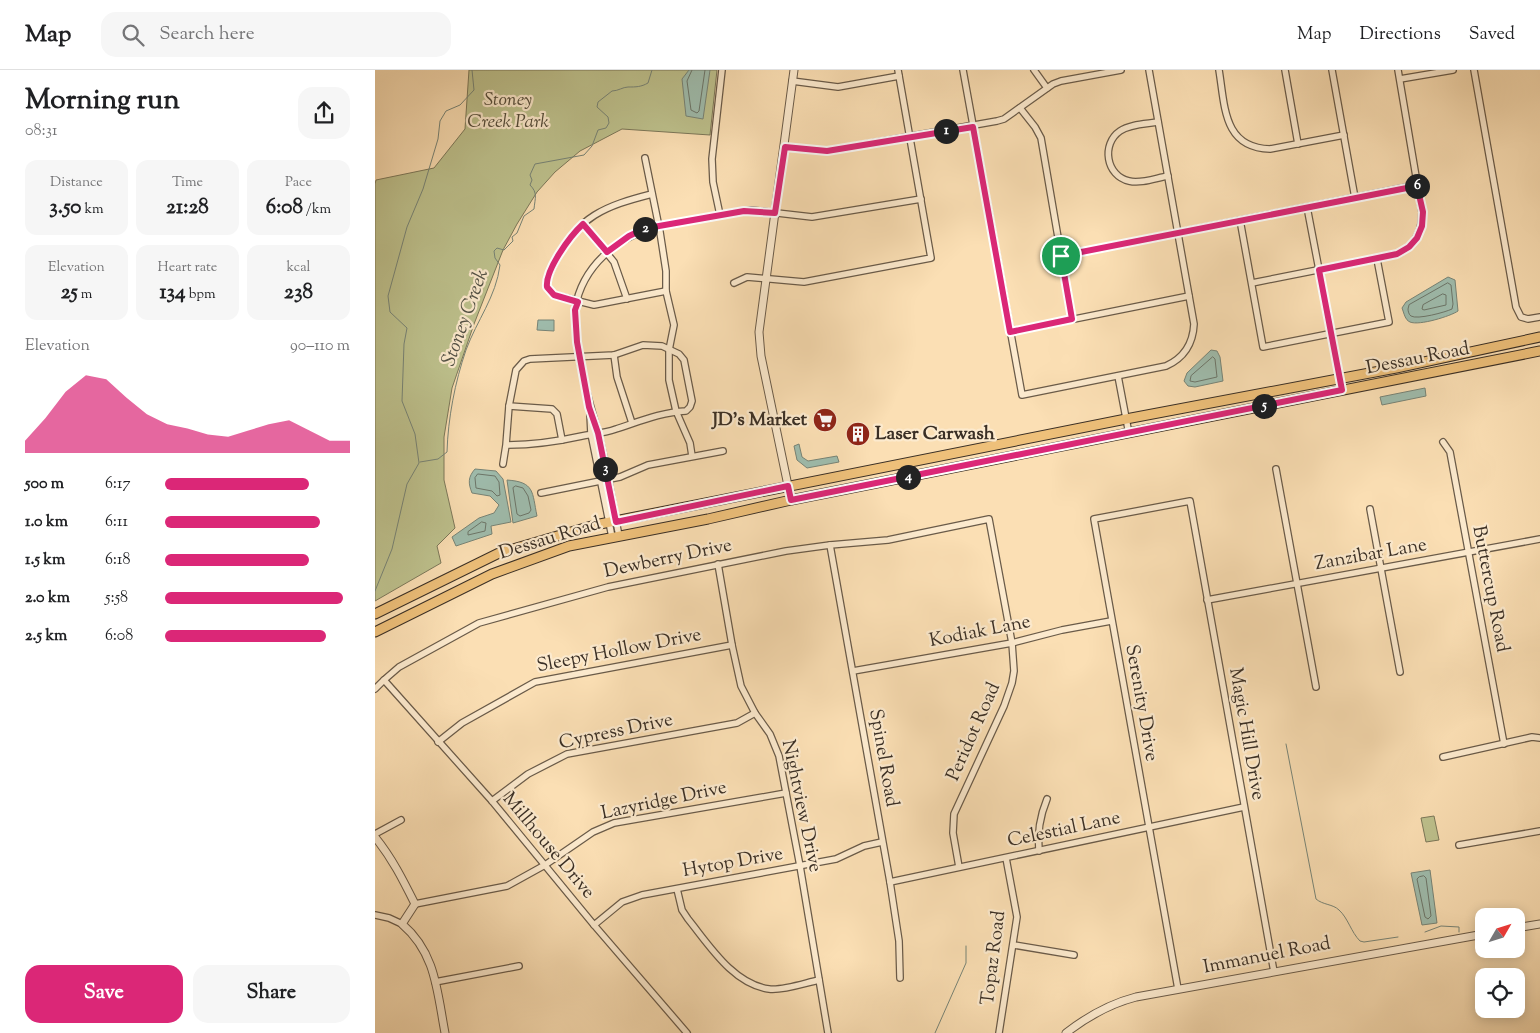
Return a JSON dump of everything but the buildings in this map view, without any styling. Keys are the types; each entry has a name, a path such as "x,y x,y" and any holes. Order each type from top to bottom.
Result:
{"main road":[{"name":"Dessau Road","path":"375,614 499,553 595,525 613,523 1126,419 1339,379 1540,337"},
{"name":"Dessau Road","path":"375,632 492,574 569,546 1540,351"}],"street":[{"path":"719,215 713,182 712,159 722,70"},
{"path":"791,500 759,344 794,70"},
{"path":"963,70 1022,395 1166,366 1176,361 1189,346 1194,324 1149,70"},
{"path":"1034,70 1047,88"},
{"path":"785,147 827,151 973,127 1004,119 1047,88 1061,81 1121,70"},
{"path":"1219,70 1228,120 1238,138 1247,144 1259,149 1271,149 1344,135"},
{"path":"1285,70 1298,144"},
{"path":"1332,70 1355,198"},
{"path":"1252,283 1377,259 1403,251 1417,238 1422,226 1423,212 1398,70"},
{"path":"1400,79 1453,70"},
{"path":"1474,70 1516,307 1521,317 1528,319 1540,317"},
{"path":"733,283 747,277 804,282 931,258 899,73 838,87 792,81"},
{"path":"1021,108 1041,138 1072,319"},
{"path":"1158,122 1129,127 1117,133 1109,145 1109,161 1118,175 1129,181 1168,176"},
{"path":"645,158 659,226 666,271 666,291 674,326 669,350 669,380 676,411 690,443 692,456"},
{"path":"1061,256 1417,186"},
{"path":"653,194 610,206 583,224 566,242 546,282 549,292 554,295 589,305 599,305 666,291"},
{"path":"616,537 600,481 591,434 589,407 577,342 575,310 589,273 607,252 629,236 644,229 719,215 751,210 812,217 921,199"},
{"path":"1307,207 1342,390"},
{"path":"1240,220 1263,347 1389,322 1377,259"},
{"path":"583,224 607,252 619,274 627,299"},
{"path":"1010,332 1189,296"},
{"path":"503,464 509,406 516,370 524,361 614,355 643,345 654,344 679,354 684,360 692,401 686,411 676,411 615,429 562,440 535,445 506,445"},
{"path":"614,355 617,377 632,423"},
{"path":"1118,376 1129,434"},
{"path":"509,406 552,408 557,414 562,440"},
{"path":"589,407 598,433 608,480 613,523"},
{"name":"Buttercup Road","path":"1443,442 1450,452 1504,744"},
{"path":"541,493 620,477 647,465 723,451"},
{"path":"1276,469 1316,687"},
{"name":"Magic Hill Drive","path":"1190,501 1274,972"},
{"name":"Serenity Drive","path":"1178,989 1094,519 1190,501"},
{"path":"1370,509 1400,672"},
{"name":"Dewberry Drive","path":"375,690 383,680 399,667 479,623 608,587 786,551 888,540 989,519"},
{"name":"Peridot Road","path":"959,867 953,833 954,814 1009,693 1014,671 1012,643 989,519"},
{"name":"Zanzibar Lane","path":"1207,600 1540,540"},
{"name":"Spinel Road","path":"830,545 890,882 899,941 900,978"},
{"name":"Nightview Drive","path":"718,564 741,686 775,744 800,866 828,1033"},
{"name":"Kodiak Lane","path":"853,671 1012,643 1062,630 1111,621"},
{"name":"Sleepy Hollow Drive","path":"438,742 462,724 535,682 732,645"},
{"name":"Millhouse Drive","path":"383,680 492,801 594,925 687,1033"},
{"name":"Cypress Drive","path":"492,801 528,774 567,754 737,723 755,712"},
{"path":"1443,756 1540,738"},
{"name":"Lazyridge Drive","path":"415,904 507,886 545,865 608,824 786,793"},
{"path":"1039,851 1040,823 1047,798"},
{"name":"Celestial Lane","path":"890,882 1244,807"},
{"path":"375,834 401,820"},
{"path":"1459,845 1540,831"},
{"path":"375,838 392,860 415,904 402,924"},
{"name":"Hytop Drive","path":"594,925 629,899 642,895 836,859 864,846 882,842"},
{"name":"Topaz Road","path":"999,1033 1017,917 1006,858"},
{"path":"677,888 687,919 734,973 746,982 769,989 819,980"},
{"path":"375,915 389,918 402,924 412,932 425,950 435,982 445,1033"},
{"path":"1525,926 1540,924"},
{"name":"Immanuel Road","path":"1065,1033 1098,1011 1113,1004 1137,997 1475,936"},
{"path":"1014,945 1074,955"},
{"path":"435,982 519,966"}],"green space":[{"name":"Stoney Creek Park","path":"469,70 717,70 710,135 622,129 580,151 555,172 537,192 503,250 474,324 452,388 444,437 444,480 455,528 437,546 441,563 375,601 375,184 376,180 434,168 465,129"},
{"path":"1434,816 1439,840 1426,842 1421,818"}],"water":[{"path":"689,70 710,70 703,119 686,116 682,79"},
{"path":"1448,277 1455,280 1458,311 1427,322 1414,323 1408,321 1402,308 1406,302"},
{"path":"538,320 554,320 554,331 537,330"},
{"path":"1211,350 1217,351 1220,357 1223,381 1195,387 1188,386 1184,381 1187,373"},
{"path":"1425,388 1426,396 1382,405 1380,397"},
{"path":"799,444 802,457 808,461 837,456 839,462 807,468 797,460 794,446"},
{"path":"475,469 496,471 503,479 511,522 491,526 492,534 456,546 452,537 479,518 494,513 499,505 490,496 472,493 469,480"},
{"path":"507,480 523,483 531,490 537,516 513,523"},
{"path":"1430,870 1437,923 1422,925 1411,873"}],"waterway":[{"path":"375,591 392,549 407,484 419,463 415,434 402,401 404,344 407,328 390,312 388,296 407,227 423,189 438,139 440,121 446,111 460,105 474,90 472,70"},
{"name":"Stoney Creek","path":"420,462 438,459 447,452 455,387 462,362 470,339 495,288 498,277 500,265 495,258 494,251 497,248 504,250 513,241 512,237 517,233 524,216 534,209 535,196 530,185 532,180 530,175 535,164 584,155 592,146 598,130 606,128 609,123 608,117 597,107 598,102 612,91 648,83 652,70"},
{"path":"1286,744 1316,899 1339,910 1360,941 1398,937"},
{"path":"1425,932 1441,926 1459,927 1459,932"},
{"path":"935,1033 966,963 966,946"}],"place":[{"name":"JD's Market","path":"825,420"},
{"name":"Laser Carwash","path":"858,434"}],"route":[{"path":"973,127 1010,332 1072,319 1061,256 1417,186 1423,212 1422,226 1417,238 1403,251 1377,259 1319,270 1342,390 791,500 788,486 616,522 598,433 589,407 577,342 575,310 578,302 549,292 546,282 566,242 583,224 607,252 629,236 644,229 744,211 775,213 785,147 827,151 973,127"}]}
